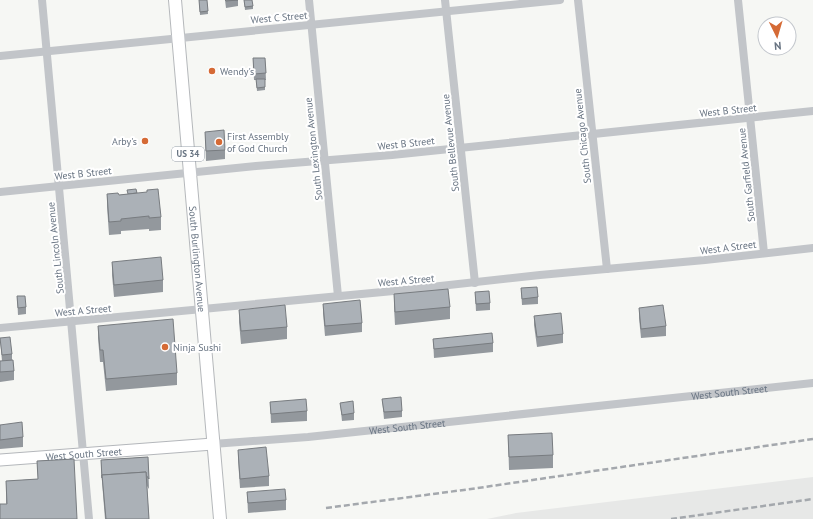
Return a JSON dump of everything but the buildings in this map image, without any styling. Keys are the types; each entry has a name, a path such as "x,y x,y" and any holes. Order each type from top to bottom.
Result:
{"highway":[{"name":"South Burlington Avenue","path":"175,0 220,519"}],"main road":[{"name":"West South Street","path":"0,460 213,444"}],"street":[{"name":"South Lincoln Avenue","path":"42,0 89,519"},
{"name":"South Lexington Avenue","path":"309,0 338,296"},
{"name":"South Bellevue Avenue","path":"445,0 475,283"},
{"name":"West C Street","path":"0,56 560,0"},
{"name":"South Chicago Avenue","path":"578,0 607,269"},
{"name":"South Garfield Avenue","path":"738,0 764,252"},
{"name":"West B Street","path":"0,192 592,135 813,111"},
{"name":"West A Street","path":"0,328 475,283 540,275 705,260 764,252 813,248"},
{"name":"West South Street","path":"213,444 308,437 813,384"}],"shaded area":[{"path":"813,477 813,519 487,519 516,513"}],"railway":[{"path":"326,508 471,489 813,439"},
{"path":"671,519 813,499"}],"place":[{"name":"Wendy's","path":"212,71"},
{"name":"Arby's","path":"145,141"},
{"name":"First Assembly of God Church","path":"219,142"},
{"name":"Ninja Sushi","path":"165,347"}]}
